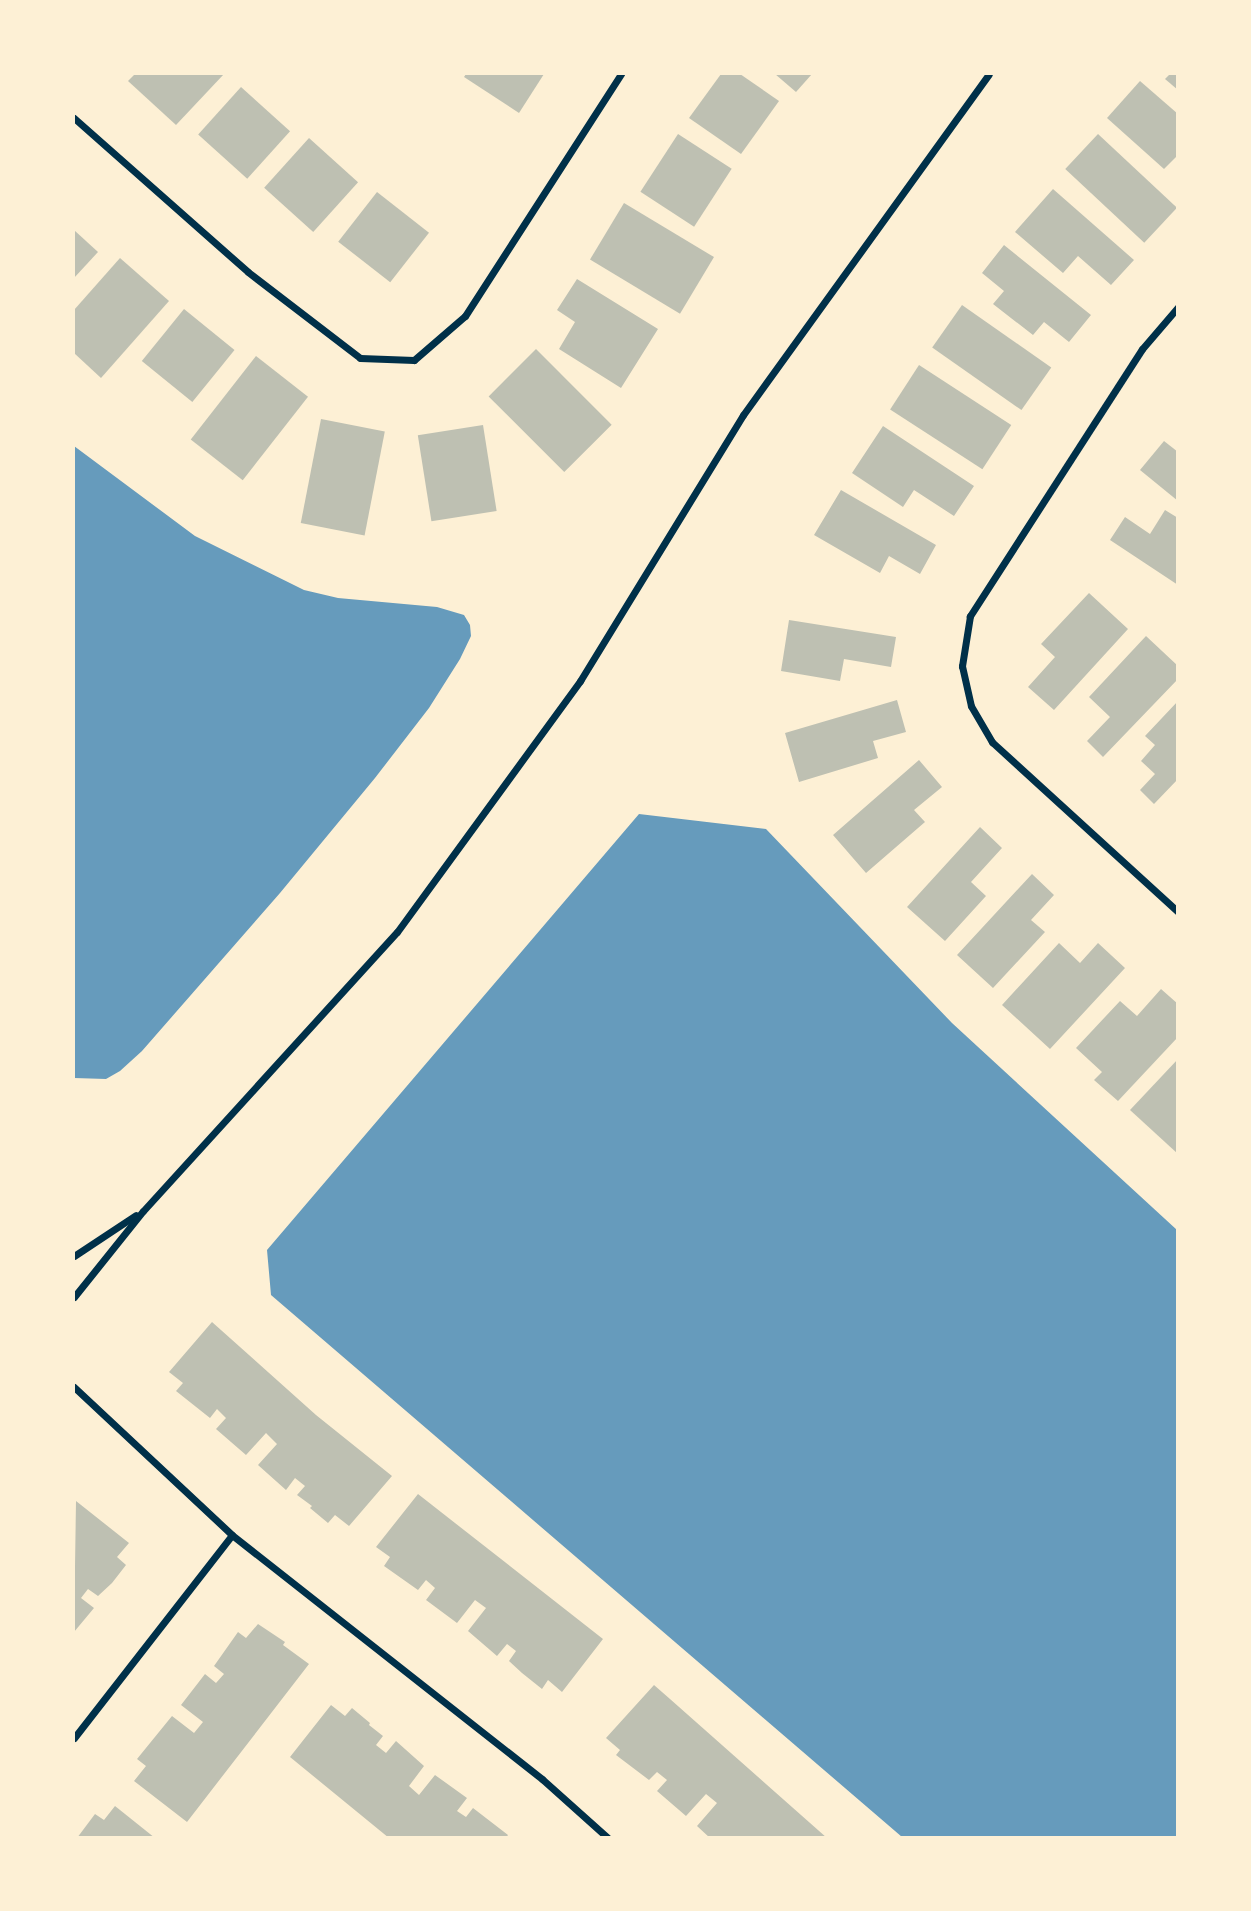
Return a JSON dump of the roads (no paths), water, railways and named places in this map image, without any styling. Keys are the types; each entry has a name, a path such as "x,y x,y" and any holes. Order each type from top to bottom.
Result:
{"street":[{"path":"74,118 248,272 360,358 414,360 465,316 621,74"},
{"path":"74,1297 143,1211 397,932 580,681 743,415 989,74"},
{"path":"1178,307 1142,349 970,616 962,666 971,706 992,742 1178,912"},
{"path":"74,1256 143,1211"},
{"path":"74,1387 232,1535 542,1779 608,1838"},
{"path":"74,1738 232,1535"}],"water":[{"path":"74,446 195,536 304,590 338,598 437,607 464,615 470,625 471,636 429,708 375,778 280,893 142,1051 120,1071 106,1079 74,1078"},
{"path":"639,814 766,829 952,1023 1177,1230 1177,1837 902,1837 271,1295 267,1250"}]}
